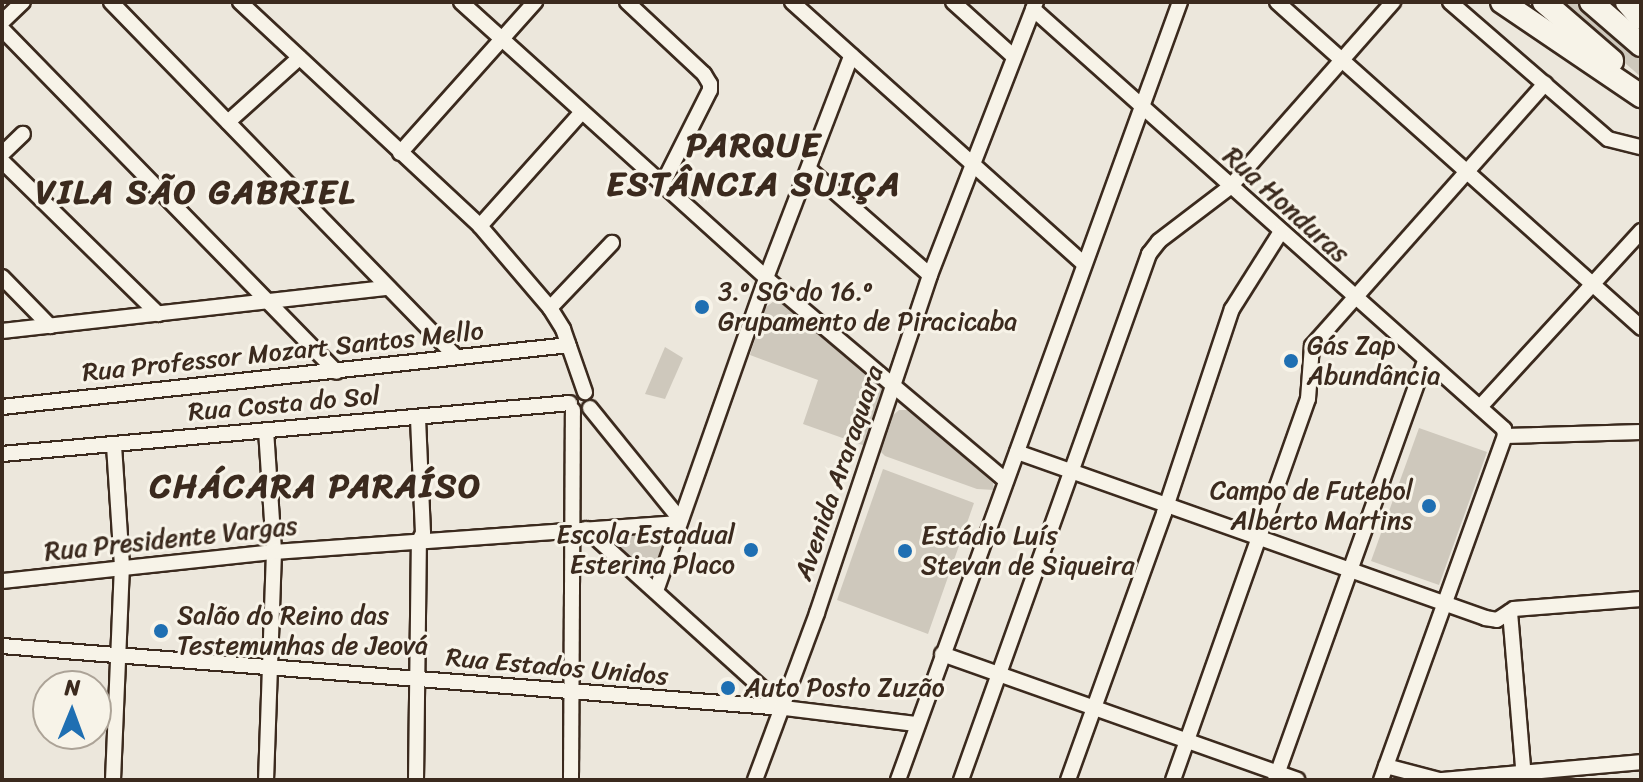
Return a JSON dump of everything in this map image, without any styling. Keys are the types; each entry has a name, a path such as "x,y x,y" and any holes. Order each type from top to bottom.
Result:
{"highway":[{"path":"1502,2 1641,96"},
{"path":"1544,2 1641,86"},
{"path":"1591,2 1641,45"},
{"path":"1627,2 1641,18"}],"street":[{"path":"2,22 23,2"},
{"path":"111,2 456,357"},
{"path":"240,2 480,226 550,308 569,345 574,362 579,529 571,780"},
{"path":"461,2 766,278 1006,481"},
{"path":"400,153 535,2"},
{"path":"627,2 704,74 710,84 710,90 663,183"},
{"path":"792,2 1084,264"},
{"path":"953,2 1014,57"},
{"path":"898,780 1180,2"},
{"path":"1277,2 1641,328"},
{"path":"961,780 1149,254 1159,241 1230,187 1393,2"},
{"path":"1450,2 1608,139 1641,147"},
{"name":"Avenida Araraquara","path":"755,780 784,708 930,275 971,163 1035,6"},
{"name":"Rua Honduras","path":"1035,6 1142,110 1480,407 1504,429 1505,436"},
{"path":"2,29 337,372"},
{"path":"656,591 766,278 810,170 851,56"},
{"path":"228,122 299,58"},
{"path":"1173,780 1310,391 1309,351 1545,84"},
{"path":"480,226 582,112"},
{"path":"2,154 23,134"},
{"path":"2,161 158,314"},
{"path":"810,170 930,275"},
{"path":"1480,407 1641,231"},
{"path":"1068,780 1168,504 1232,309 1280,233"},
{"path":"550,308 612,243"},
{"path":"2,277 50,326"},
{"path":"2,331 388,288"},
{"name":"Rua Professor Mozart Santos Mello","path":"2,407 569,345"},
{"path":"1276,776 1425,361"},
{"name":"Rua Costa do Sol","path":"2,454 575,400 580,413 590,408 680,521"},
{"path":"416,780 419,541 423,533 418,417"},
{"path":"266,430 274,552 266,780"},
{"path":"1641,432 1505,436 1383,773 1440,780 1524,776 1641,762"},
{"path":"113,780 122,566 114,444"},
{"path":"1017,452 1497,620 1510,612 1641,599"},
{"name":"Rua Presidente Vargas","path":"2,581 274,552 680,521"},
{"path":"579,529 656,591 784,708"},
{"path":"1510,612 1524,776"},
{"name":"Rua Estados Unidos","path":"2,646 784,708 917,724"},
{"path":"942,654 1276,776 1297,780"}],"shaded area":[{"path":"1555,2 1584,2 1641,53 1641,77"},
{"path":"774,301 788,303 882,389 884,396 868,447 803,424 818,380 750,355 765,308"},
{"path":"665,347 683,358 665,399 645,394"},
{"path":"899,410 908,410 917,417 993,483 994,490 977,489 885,456 879,450 891,417"},
{"name":"Campo de Futebol Alberto Martins","path":"1419,428 1487,452 1439,585 1371,561"},
{"name":"Estádio Luís Stevan de Siqueira","path":"883,469 974,503 928,634 837,600"},
{"path":"669,530 656,573 649,575 603,533"}],"place":[{"name":"3.º SG do 16.º Grupamento de Piracicaba","path":"702,307"},
{"name":"Gás Zap Abundância","path":"1291,361"},
{"name":"Campo de Futebol Alberto Martins","path":"1429,506"},
{"name":"Escola Estadual Esterina Placo","path":"751,550"},
{"name":"Estádio Luís Stevan de Siqueira","path":"905,551"},
{"name":"Salão do Reino das Testemunhas de Jeová","path":"161,631"},
{"name":"Auto Posto Zuzão","path":"728,688"}],"district":[{"name":"PARQUE ESTÂNCIA SUIÇA","path":"754,164"},
{"name":"VILA SÃO GABRIEL","path":"196,193"},
{"name":"CHÁCARA PARAÍSO","path":"316,487"}]}
